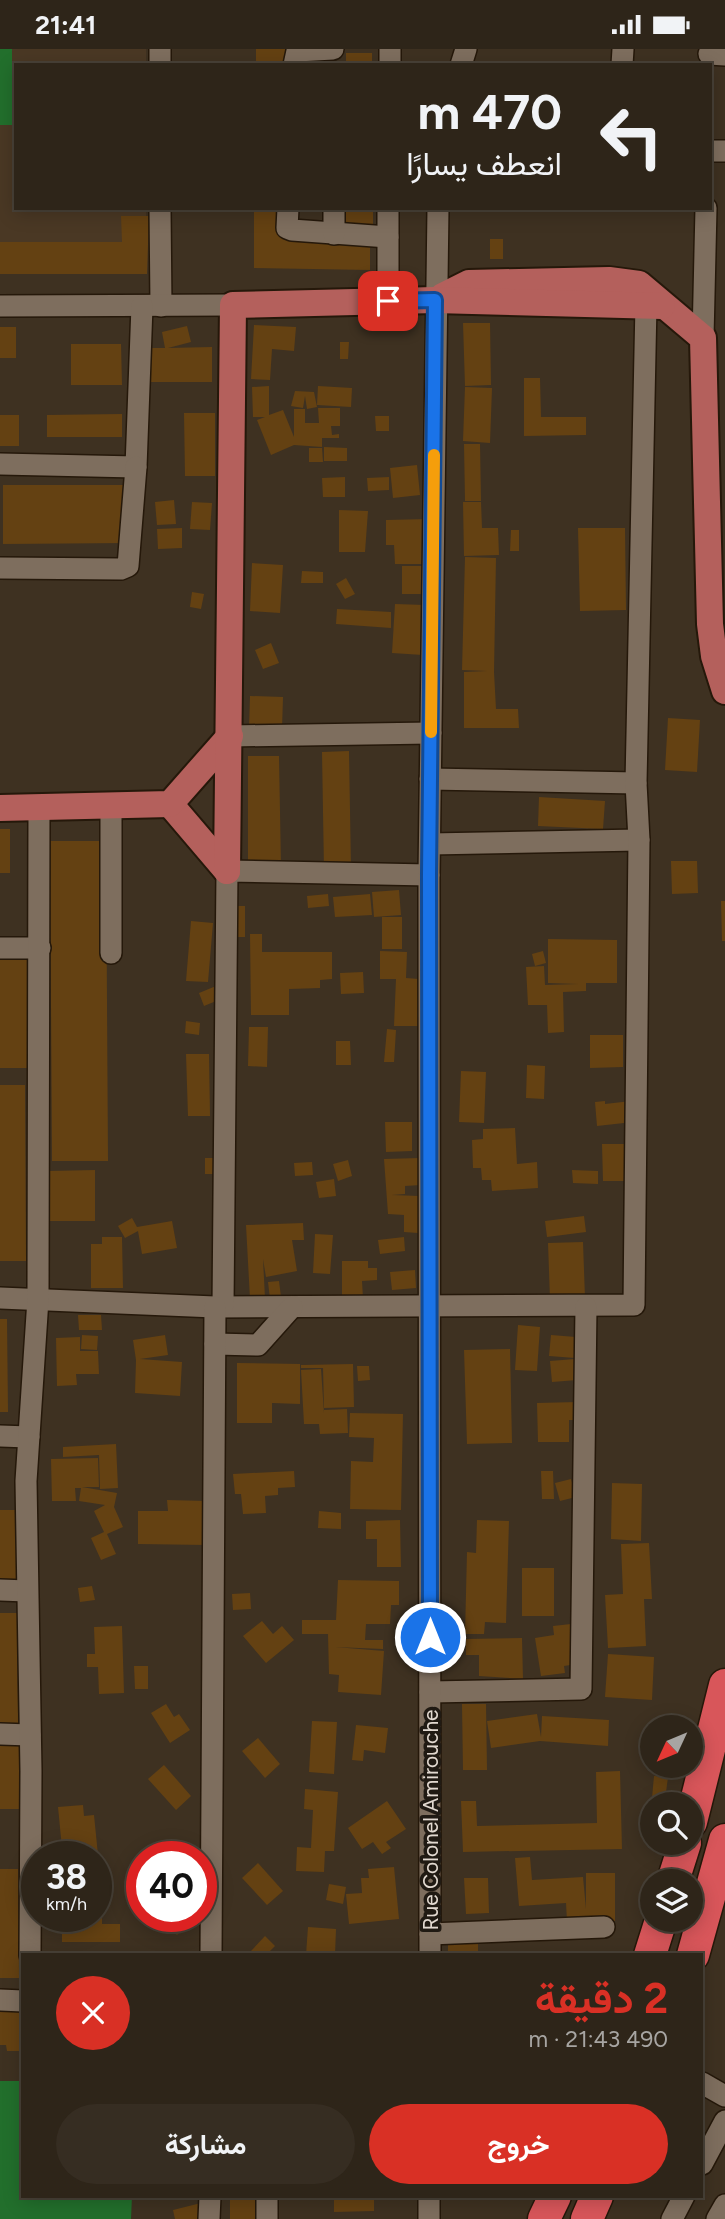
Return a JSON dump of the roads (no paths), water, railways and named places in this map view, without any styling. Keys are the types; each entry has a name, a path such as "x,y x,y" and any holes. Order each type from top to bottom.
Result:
{"highway":[{"path":"698,1792 725,1685"},
{"path":"695,1949 725,1840"},
{"path":"695,1949 725,1869"},
{"path":"651,1953 657,1932"},
{"path":"544,2219 554,2198"},
{"path":"587,2219 596,2198"}],"main road":[{"path":"435,300 469,282 609,280 639,284 654,305 703,338 710,624 714,656 725,691"},
{"path":"227,871 233,305 435,300 654,305"},
{"path":"0,808 111,807 170,803 230,736"},
{"path":"170,803 227,871"}],"street":[{"path":"294,63 297,51 335,49"},
{"path":"0,568 121,569 128,566 160,210"},
{"path":"288,210 288,228 292,230 388,237"},
{"path":"334,210 334,234"},
{"path":"388,210 388,301"},
{"name":"Rue Colonel Amirouche","path":"430,1945 429,875 438,210"},
{"path":"703,338 716,241 707,210"},
{"path":"436,259 450,273 469,282"},
{"path":"0,306 233,305"},
{"path":"0,1298 292,1307 634,1305 639,840 636,783 654,305"},
{"path":"0,464 136,467"},
{"path":"230,736 431,733"},
{"path":"430,779 636,783"},
{"path":"30,1953 27,1591 29,1437 38,1299 39,807"},
{"path":"111,807 111,953"},
{"path":"430,844 639,840"},
{"path":"211,1953 215,1344 219,1306 227,871 429,875"},
{"path":"0,948 40,948"},
{"path":"215,1344 258,1345 292,1307"},
{"path":"430,1692 581,1689 586,1307"},
{"path":"0,1437 29,1437"},
{"path":"0,1590 27,1591"},
{"path":"0,1734 30,1735"},
{"path":"430,1945 604,1927"},
{"path":"0,2000 21,2001"},
{"path":"703,2084 725,2096"},
{"path":"703,2162 725,2122"},
{"path":"209,2198 209,2219"},
{"path":"267,2198 268,2219"},
{"path":"429,2198 429,2219"},
{"path":"672,2219 683,2198"},
{"path":"718,2219 725,2205"}]}
